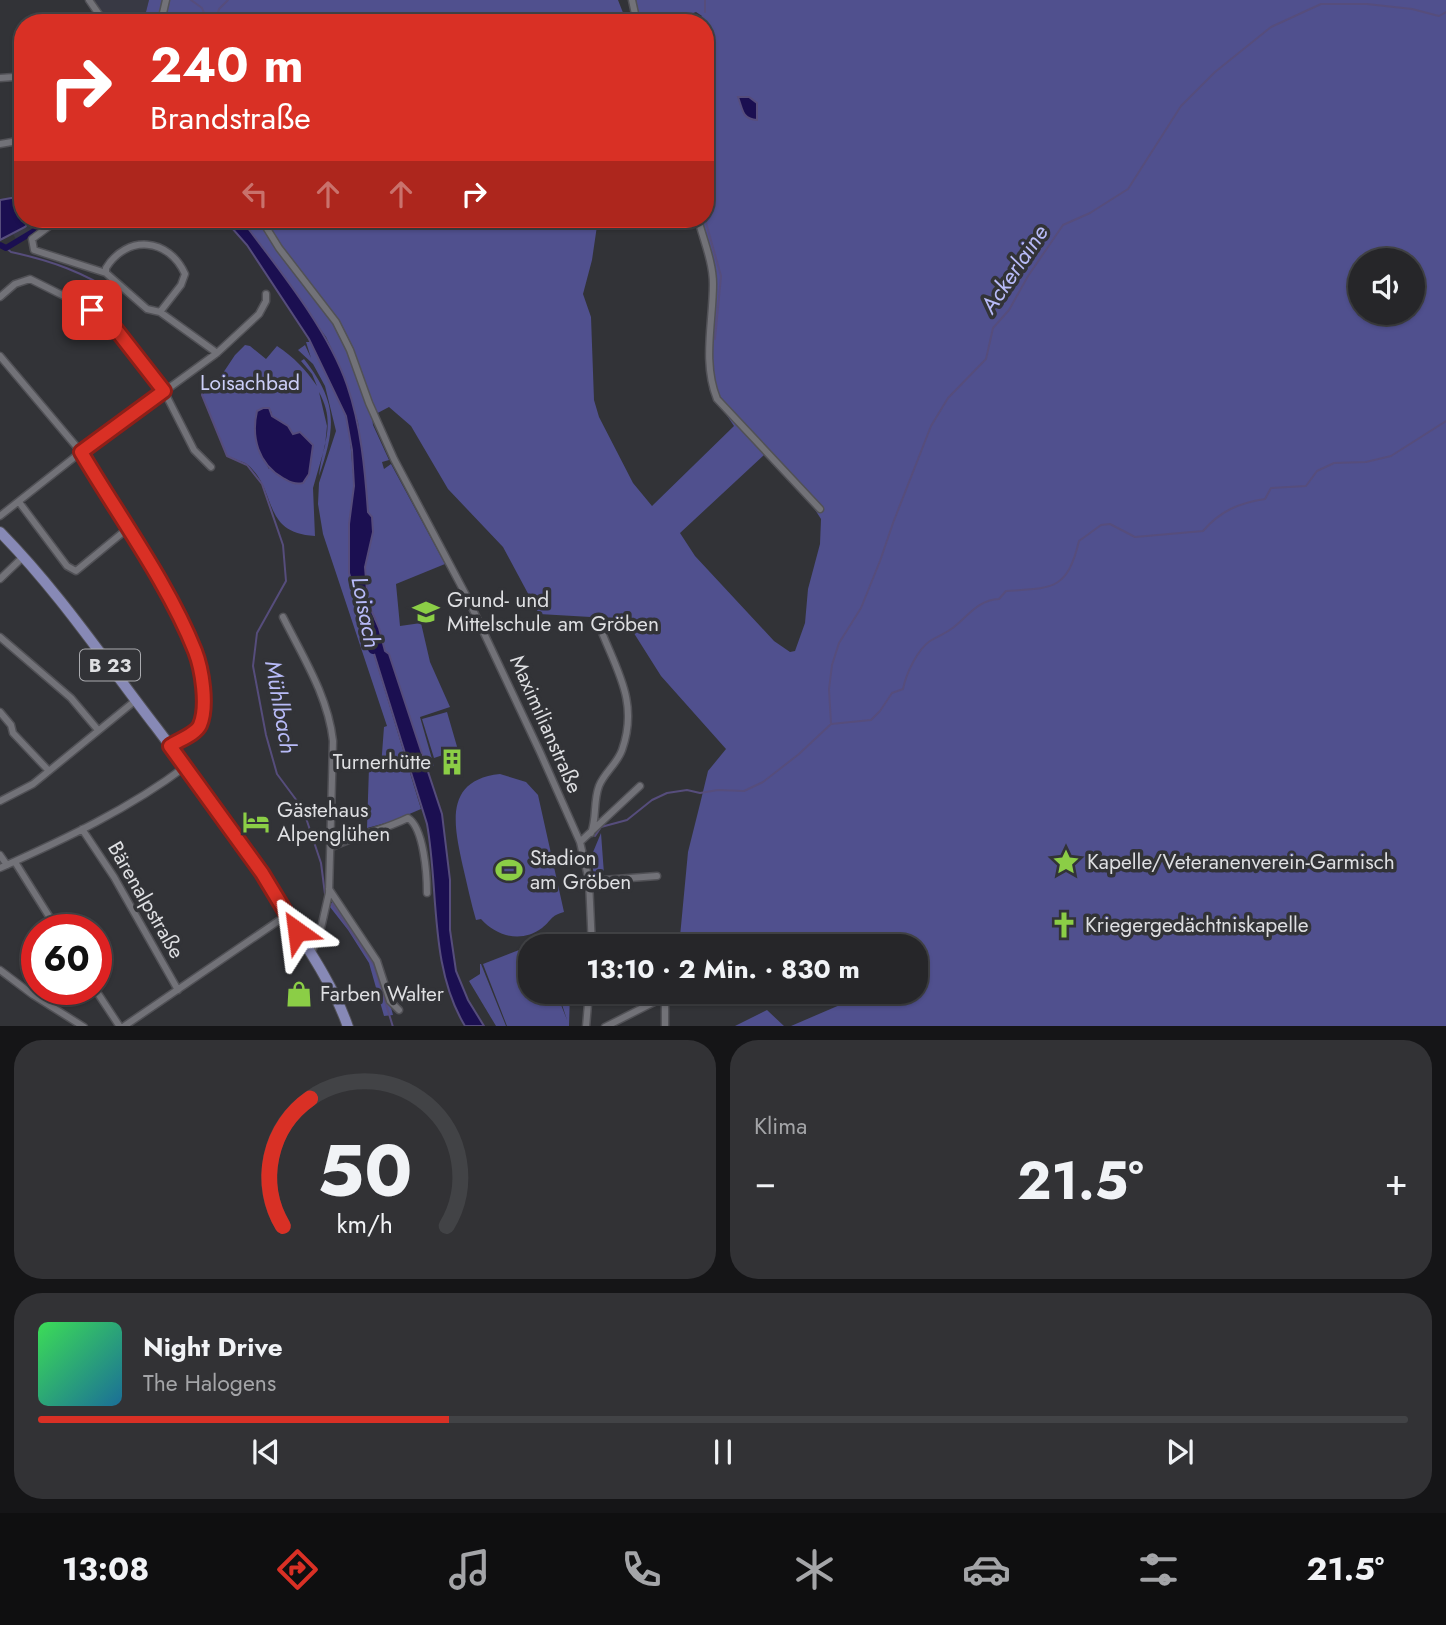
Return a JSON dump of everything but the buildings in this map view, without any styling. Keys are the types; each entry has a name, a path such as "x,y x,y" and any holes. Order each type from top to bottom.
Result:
{"main road":[{"name":"B 23","path":"0,532 24,556 71,613 262,873 311,954 340,1006 348,1026"}],"street":[{"path":"0,78 14,77"},
{"path":"47,228 32,239 34,250 106,273 147,309 160,312 217,353"},
{"name":"Maximilianstraße","path":"266,228 277,247 336,323 384,437 493,651 580,842 589,881 591,934"},
{"path":"700,228 713,281 709,359 710,381 717,399 741,428 820,509"},
{"path":"106,273 109,263 121,252 140,243 156,246 178,261 185,274 184,279 160,312"},
{"path":"87,267 109,263"},
{"path":"0,297 15,284 30,279 92,310 111,323 164,391 194,450 211,467"},
{"path":"0,516 81,452 217,353 259,314 266,301 266,293"},
{"path":"0,356 81,452 187,634 201,673 202,722 198,729 170,746"},
{"path":"19,502 67,566 76,571 127,529"},
{"path":"0,579 24,556"},
{"path":"283,617 324,699 331,718 333,741 329,891 311,954"},
{"path":"591,833 599,785 621,754 629,707 618,668 598,622"},
{"path":"0,637 71,698 98,730"},
{"path":"0,801 33,784 136,700"},
{"path":"0,712 11,725 13,733 49,771"},
{"path":"0,855 4,867 15,862 154,790 186,766"},
{"path":"580,842 640,786"},
{"path":"332,847 408,818 415,825 424,857 427,893"},
{"name":"Bärenalpstraße","path":"82,829 114,877 178,990"},
{"path":"15,862 48,914"},
{"path":"589,881 657,876"},
{"path":"329,891 377,961 390,1001 399,1010"},
{"path":"123,1026 287,915"},
{"path":"0,970 33,995 82,1026"},
{"path":"586,1026 588,1004"},
{"path":"607,1026 653,1004"},
{"path":"665,1004 665,1026"},
{"path":"106,1005 120,1026"}],"shaded area":[{"path":"89,0 149,0 146,14 99,14"},
{"path":"23,228 40,228 18,243 13,234"}],"green space":[{"path":"149,0 618,0 623,14 146,14"},
{"path":"636,0 1446,0 1446,1026 791,1026 842,1004 928,1004 928,934 680,934 688,852 708,771 726,749 661,676 625,619 539,614 503,547 448,489 411,426 389,407 372,416 373,425 389,460 382,462 384,469 391,464 445,564 396,584 400,626 421,623 430,662 450,707 420,717 434,766 426,768 389,654 385,651 368,603 365,567 372,518 368,511 358,422 326,337 247,228 597,228 583,294 591,317 594,400 599,417 633,483 652,506 734,426 709,389 714,372 711,352 716,287 703,228 714,228 714,14 639,14","holes":["764,455 812,505 821,519 820,544 808,589 805,623 795,651 790,652 774,641 695,556 680,533"]},
{"path":"306,342 310,342 349,427 354,486 349,524 349,573 421,809 367,828 369,767 381,767 384,727 387,726 323,534 318,504 319,483 336,431 325,386 313,364 298,350 305,345 311,358"},
{"name":"Loisachbad","path":"245,345 266,359 277,346 299,364 317,386 312,374 301,361 304,359 323,389 331,415 331,429 325,458 319,476 323,453 313,488 315,536 298,533 286,527 272,509 257,475 248,465 227,456 202,395 221,376","holes":["319,392 327,415 328,425 325,443 327,426","272,411 272,416 288,426 293,434 269,469 260,453"]},
{"path":"447,712 458,750 434,758 422,719"},
{"name":"Stadion am Gröben","path":"500,774 526,782 538,795 564,912 534,933 510,936 494,930 481,919 476,920 463,867 456,821 461,795 469,785 482,778"},
{"path":"601,833 604,874 594,876 591,857"},
{"path":"334,898 371,953 393,1015 384,1016 369,963 330,907"},
{"path":"518,950 518,1004 561,1004 567,1020 562,1004 570,1004 569,1026 507,1026 483,964"},
{"path":"480,964 506,1026 496,1026 469,981 480,974"},
{"path":"767,1010 784,1026 735,1026"}],"water":[{"path":"738,97 749,97 757,103 757,120 746,116"},
{"path":"14,198 14,228 23,228 0,240 0,200"},
{"path":"232,228 248,228 285,278 327,342 352,400 364,464 368,512 372,517 373,532 365,567 368,603 385,651 389,654 442,814 450,880 450,930 456,971 468,1000 484,1026 465,1026 446,979 440,954 427,824 349,573 349,524 354,486 352,450 346,416 309,339 247,245"},
{"path":"269,408 272,416 288,426 293,434 300,432 313,445 309,474 303,483 290,482 283,478 262,458 256,440 255,421 257,411"}],"waterway":[{"path":"191,0 202,8 204,14"},
{"path":"218,14 228,0"},
{"path":"705,0 705,12"},
{"name":"Ackerlaine","path":"831,724 829,689 832,665 839,643 861,608 931,426 948,398 986,359 993,328 1009,310 1028,276 1063,225 1090,213 1128,189 1181,106 1215,72 1271,27 1321,4 1367,4 1412,9 1439,16 1446,12"},
{"path":"0,245 6,248 39,228"},
{"path":"708,228 721,276 715,339"},
{"name":"Mühlbach","path":"6,248 11,252 67,268 119,295"},
{"name":"Mühlbach","path":"203,381 202,395 227,456 247,465 262,484 283,545 286,581 257,633 253,666 266,735 277,774 303,809 321,863 325,894"},
{"path":"595,836 601,827 627,820 652,800 667,793 687,790 700,793 718,790 744,791 763,782 831,724 871,720 892,693 903,689 913,663 925,645 954,627 979,605 999,599 1006,591 1035,589 1055,584 1069,569 1079,541 1101,525 1110,524 1135,537 1203,531 1216,518 1231,509 1265,499 1271,488 1306,486 1317,471 1334,463 1366,462 1391,456 1446,421"},
{"name":"Loisach","path":"363,614 373,649"},
{"name":"Mühlbach","path":"332,904 374,965 393,1026"}],"place":[{"name":"Grund- und Mittelschule am Gröben","path":"426,612"},
{"name":"Turnerhütte","path":"452,762"},
{"name":"Gästehaus Alpenglühen","path":"256,822"},
{"name":"Kapelle/Veteranenverein-Garmisch","path":"1066,862"},
{"name":"Stadion am Gröben","path":"509,870"},
{"name":"Kriegergedächtniskapelle","path":"1064,925"},
{"name":"Farben Walter","path":"299,994"}],"route":[{"path":"92,310 111,323 164,391 81,452 148,562 187,634 199,665 202,722 198,729 170,746 262,873 297,931"}]}
